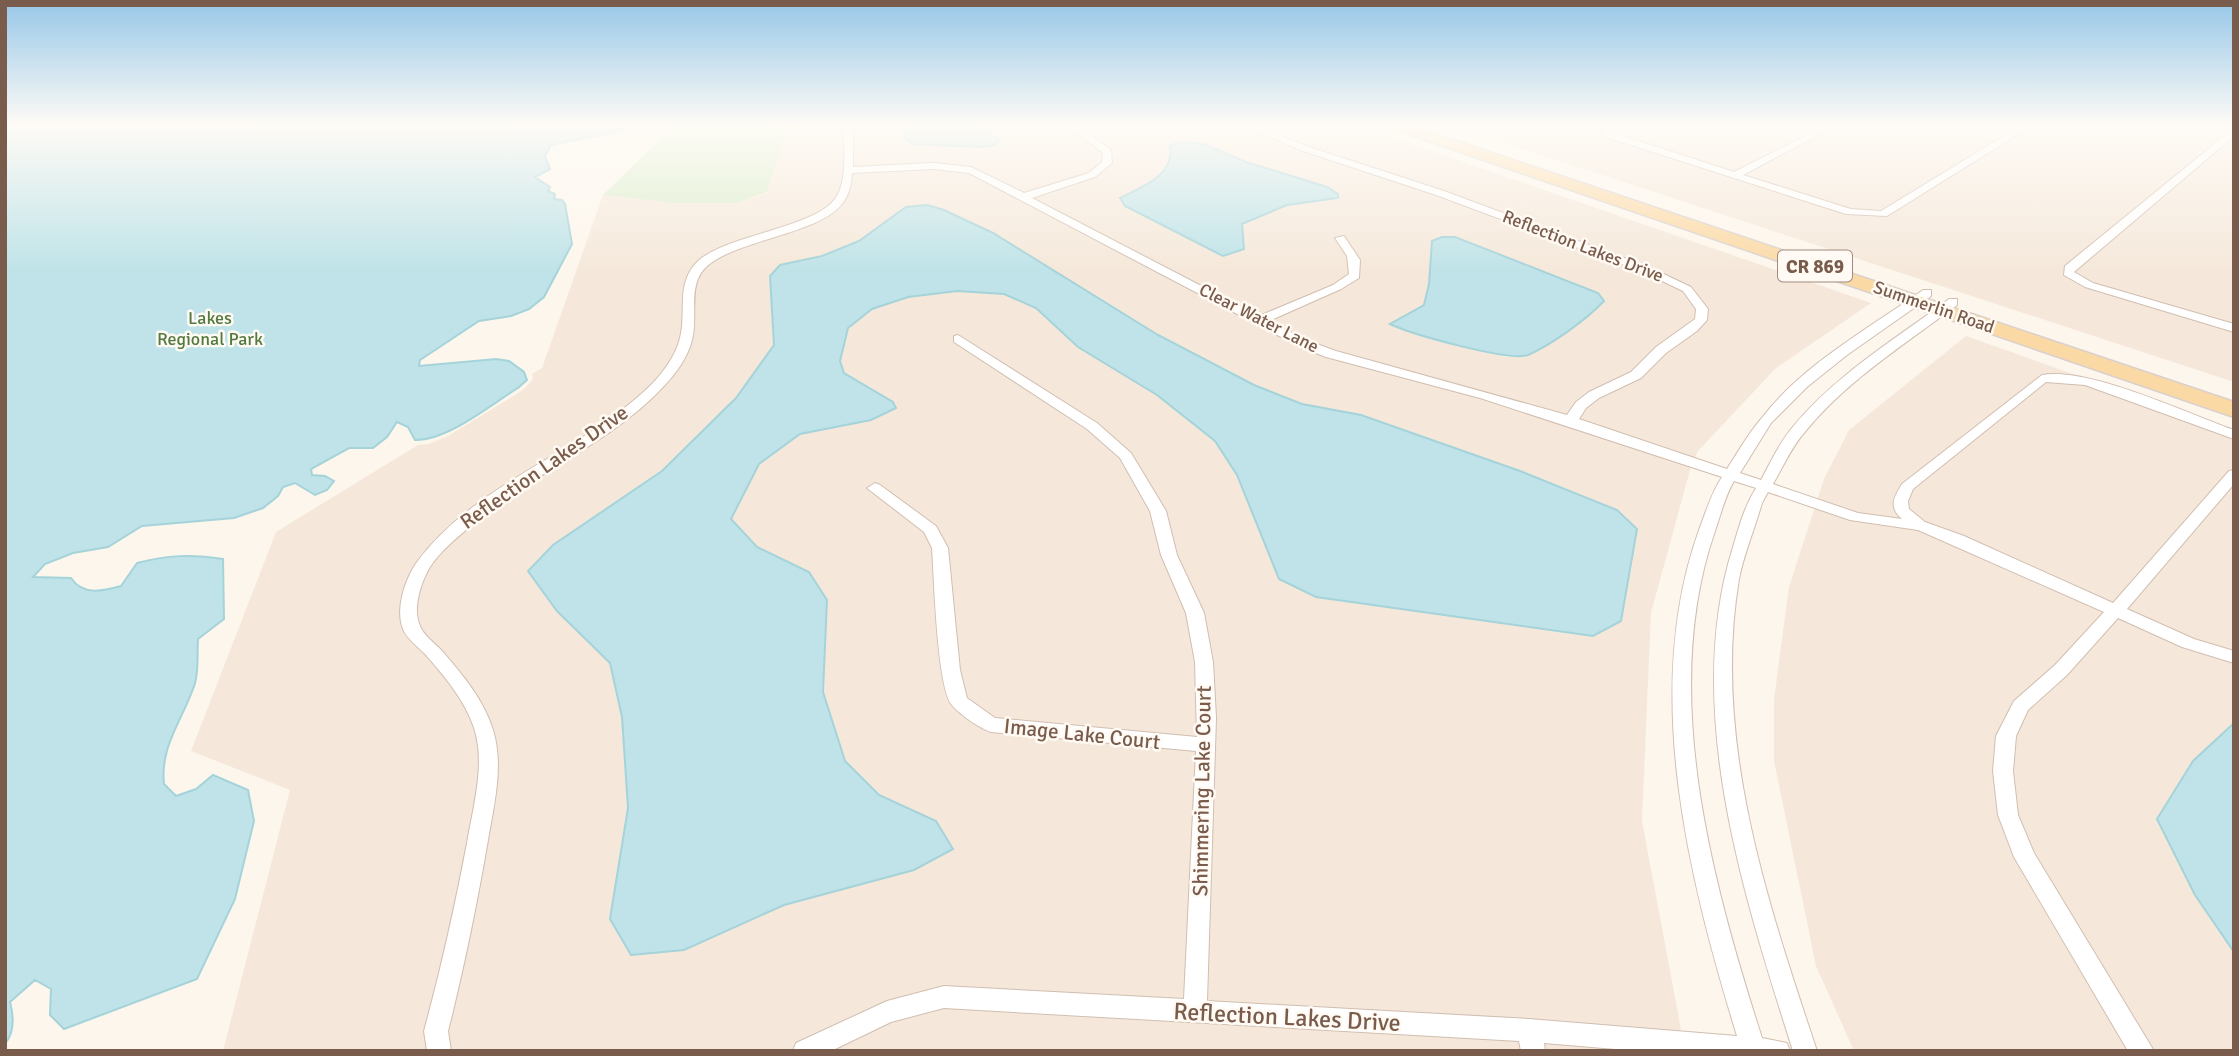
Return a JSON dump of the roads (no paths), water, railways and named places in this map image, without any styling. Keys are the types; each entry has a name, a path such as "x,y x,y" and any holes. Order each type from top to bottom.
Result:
{"main road":[{"name":"Summerlin Road","path":"1547,174 1922,296"},
{"name":"Summerlin Road","path":"1565,174 1948,305 2234,410"},
{"name":"Summerlin Road","path":"1948,305 2234,397"}],"street":[{"name":"Reflection Lakes Drive","path":"439,1051 436,1031 469,891 487,784 486,741 471,703 411,628 410,597 418,576 447,536 657,386 686,342 689,321 687,288 703,263 740,242 801,224 835,207 845,193 848,174"},
{"name":"Clear Water Lane","path":"982,174 1302,343 1331,354 1571,421 1856,517 1921,526 2188,643 2234,657"},
{"path":"1023,197 1093,174"},
{"name":"Reflection Lakes Drive","path":"1383,174 1647,270 1688,289 1702,309 1697,324 1661,350 1636,375 1594,395 1581,405 1571,421"},
{"path":"1728,174 1850,212 1871,215 1883,214 1948,174"},
{"path":"2181,174 2068,268 2068,273 2089,285 2234,328"},
{"path":"1260,320 1337,287 1355,276 1357,265 1340,238"},
{"path":"1753,1050 1704,874 1692,806 1682,685 1688,600 1698,554 1730,473 1766,421 1821,369 1922,296"},
{"path":"1805,1051 1751,877 1735,795 1723,676 1730,592 1746,528 1762,485 1796,433 1820,405 1842,386 1948,305"},
{"name":"Shimmering Lake Court","path":"958,339 1093,426 1126,456 1158,511 1169,555 1195,613 1204,662 1207,718 1195,1012"},
{"path":"1921,526 1902,511 1900,501 1907,487 2042,379 2054,376 2087,381 2234,435"},
{"path":"2142,1051 2025,857 2008,815 2003,771 2006,736 2021,706 2061,670 2234,474"},
{"name":"Image Lake Court","path":"875,488 930,529 940,548 951,670 960,701 992,725 1205,745"},
{"name":"Reflection Lakes Drive","path":"805,1051 887,1012 944,997 1195,1012 1531,1041 1778,1051"}],"water":[{"name":"Lakes Regional Park","path":"5,174 540,174 535,177 550,187 548,191 555,194 554,199 562,200 565,204 572,244 544,297 529,309 511,316 479,321 420,360 419,366 496,359 509,361 524,372 527,380 518,388 454,428 427,439 415,440 408,427 397,422 387,437 373,448 349,448 311,469 312,475 325,476 334,481 327,490 315,495 295,483 283,487 278,496 263,508 234,518 142,526 108,547 73,553 45,564 33,577 71,578 81,588 94,591 121,586 137,563 180,556 223,559 224,619 198,639 195,683 168,746 164,784 176,796 196,789 213,775 248,790 254,821 235,899 197,979 64,1029 50,1015 51,989 35,980 10,1002 13,1024 5,1044"},
{"path":"1161,174 1286,174 1327,187 1338,194 1338,198 1287,205 1242,224 1244,249 1223,256 1125,206 1120,198"},
{"path":"927,205 993,233 1158,335 1254,385 1302,404 1361,415 1520,471 1617,510 1637,529 1621,621 1593,636 1316,597 1279,579 1237,475 1215,441 1157,395 1078,347 1036,308 1004,294 957,291 908,297 872,309 848,328 840,361 844,373 893,402 896,408 871,420 800,434 759,464 731,519 757,547 809,572 827,600 823,692 845,761 879,795 936,821 953,849 914,870 784,905 684,950 631,955 610,919 628,808 622,717 610,663 557,611 528,571 553,545 662,471 736,398 774,345 770,276 780,265 822,256 859,241 906,207"},
{"path":"1442,237 1455,237 1598,293 1604,301 1568,331 1528,355 1501,355 1482,351 1390,324 1424,305 1429,284 1432,241"},
{"path":"2234,723 2234,952 2195,895 2157,819 2193,761"}]}
